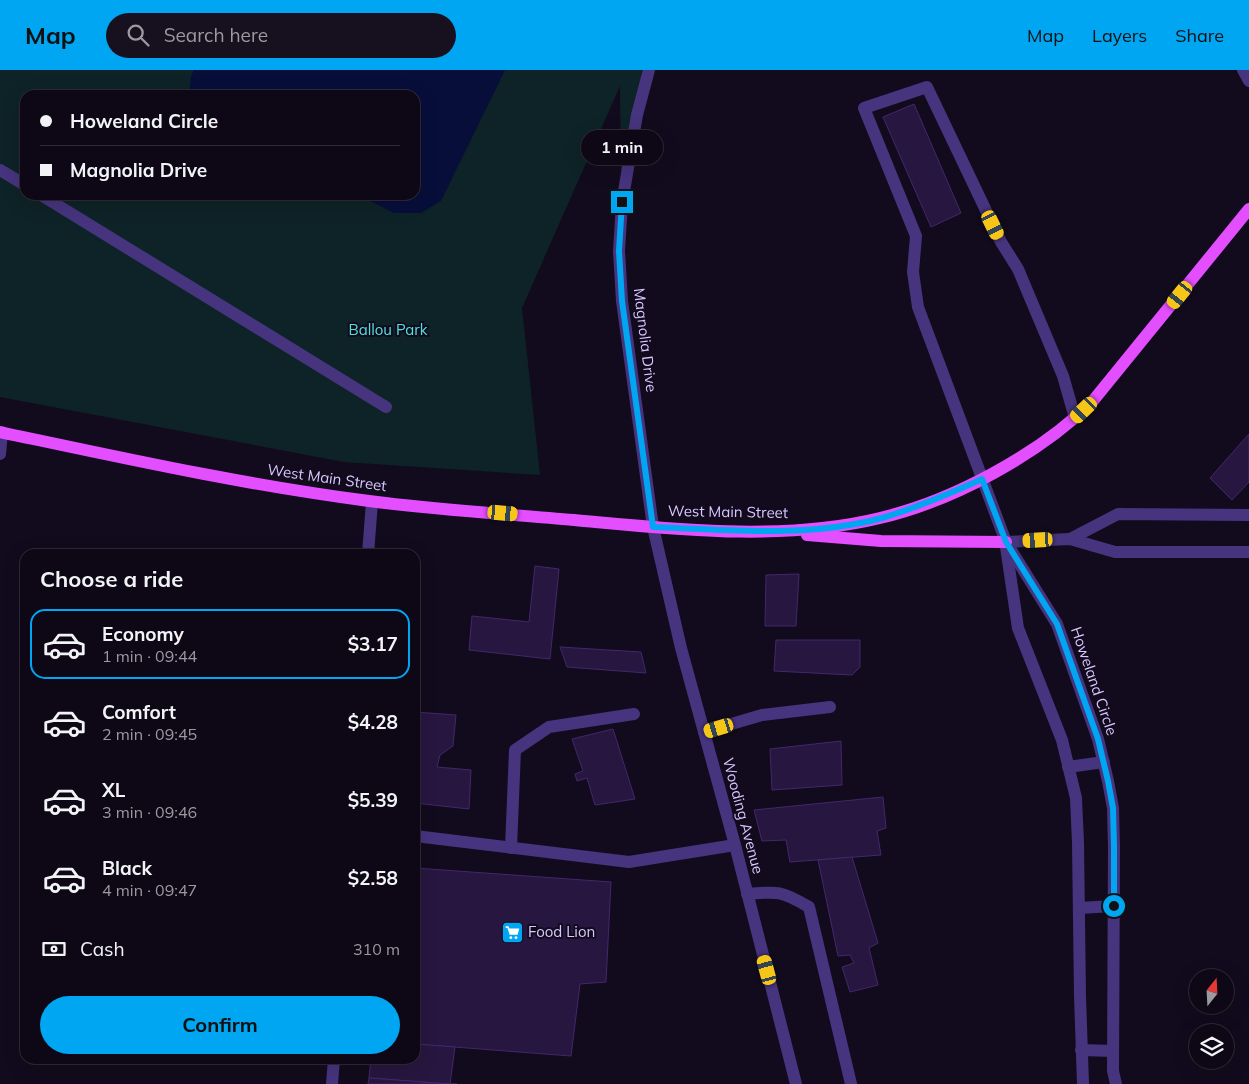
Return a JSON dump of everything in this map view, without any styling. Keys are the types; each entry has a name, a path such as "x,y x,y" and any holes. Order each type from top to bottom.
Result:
{"main road":[{"name":"West Main Street","path":"1,432 194,472 372,502 653,527 760,532 830,528 880,518 921,506 982,479 1044,443 1092,402 1249,209"},
{"path":"760,532 881,541 1006,542"}],"street":[{"name":"Magnolia Drive","path":"649,70 637,114 622,202 619,251 622,301 653,527"},
{"path":"1242,70 1249,81"},
{"name":"Howeland Circle","path":"1075,418 1063,376 1018,269 1001,242 927,87 864,108 916,236 913,272 918,307 1006,542 1057,624 1098,739 1104,762 1113,808 1113,1071 1116,1084"},
{"path":"0,170 20,182"},
{"path":"49,200 386,407"},
{"path":"0,454 1,432"},
{"path":"368,549 372,502"},
{"path":"1070,539 1118,514 1249,515"},
{"name":"Wooding Avenue","path":"653,527 681,648 735,845 796,1084"},
{"path":"1006,542 1070,539 1115,552 1249,552"},
{"name":"Howeland Circle","path":"1006,542 1018,628 1062,740 1076,798 1083,1084"},
{"path":"704,732 762,715 830,707"},
{"path":"511,848 515,750 549,727 634,714"},
{"path":"1068,767 1104,762"},
{"path":"420,837 629,862 735,845"},
{"path":"747,894 771,892 788,895 809,907 851,1084"},
{"path":"1079,908 1114,906"},
{"path":"1081,1050 1113,1051"},
{"path":"332,1084 334,1064"}],"green space":[{"name":"Ballou Park","path":"0,70 649,70 622,203 622,301 620,86 522,308 540,475 344,462 0,397"}],"shaded area":[{"path":"194,70 505,70 441,201 421,213 394,213 368,200 420,200 420,90 190,90 191,76"}],"building":[{"path":"914,104 961,213 931,227 883,117"},
{"path":"1249,434 1249,482 1232,500 1210,478"},
{"path":"535,566 559,569 550,659 469,650 472,616 529,622"},
{"path":"799,574 796,626 765,626 766,575"},
{"path":"776,640 860,640 860,667 852,675 774,671"},
{"path":"560,647 641,652 646,673 567,667"},
{"path":"420,712 456,715 453,746 440,755 437,767 471,770 469,809 420,804"},
{"path":"613,729 635,799 595,805 587,778 577,781 575,774 583,771 572,739"},
{"path":"841,741 842,785 772,790 770,749"},
{"path":"883,797 886,828 877,831 881,855 790,862 786,840 762,841 754,810"},
{"path":"852,857 878,943 869,948 878,985 850,992 842,967 854,963 850,955 838,956 818,860"},
{"name":"Food Lion","path":"420,868 611,882 606,982 580,984 571,1056 420,1044"},
{"path":"420,1044 455,1047 450,1084 369,1078 370,1064 420,1064"},
{"path":"369,1078 450,1084 368,1084"}],"place":[{"name":"Food Lion","path":"512,932"}],"route":[{"path":"622,202 619,251 622,301 653,527 760,532 830,528 880,518 921,506 982,479 1006,542 1057,624 1098,739 1113,808 1114,906"}]}
